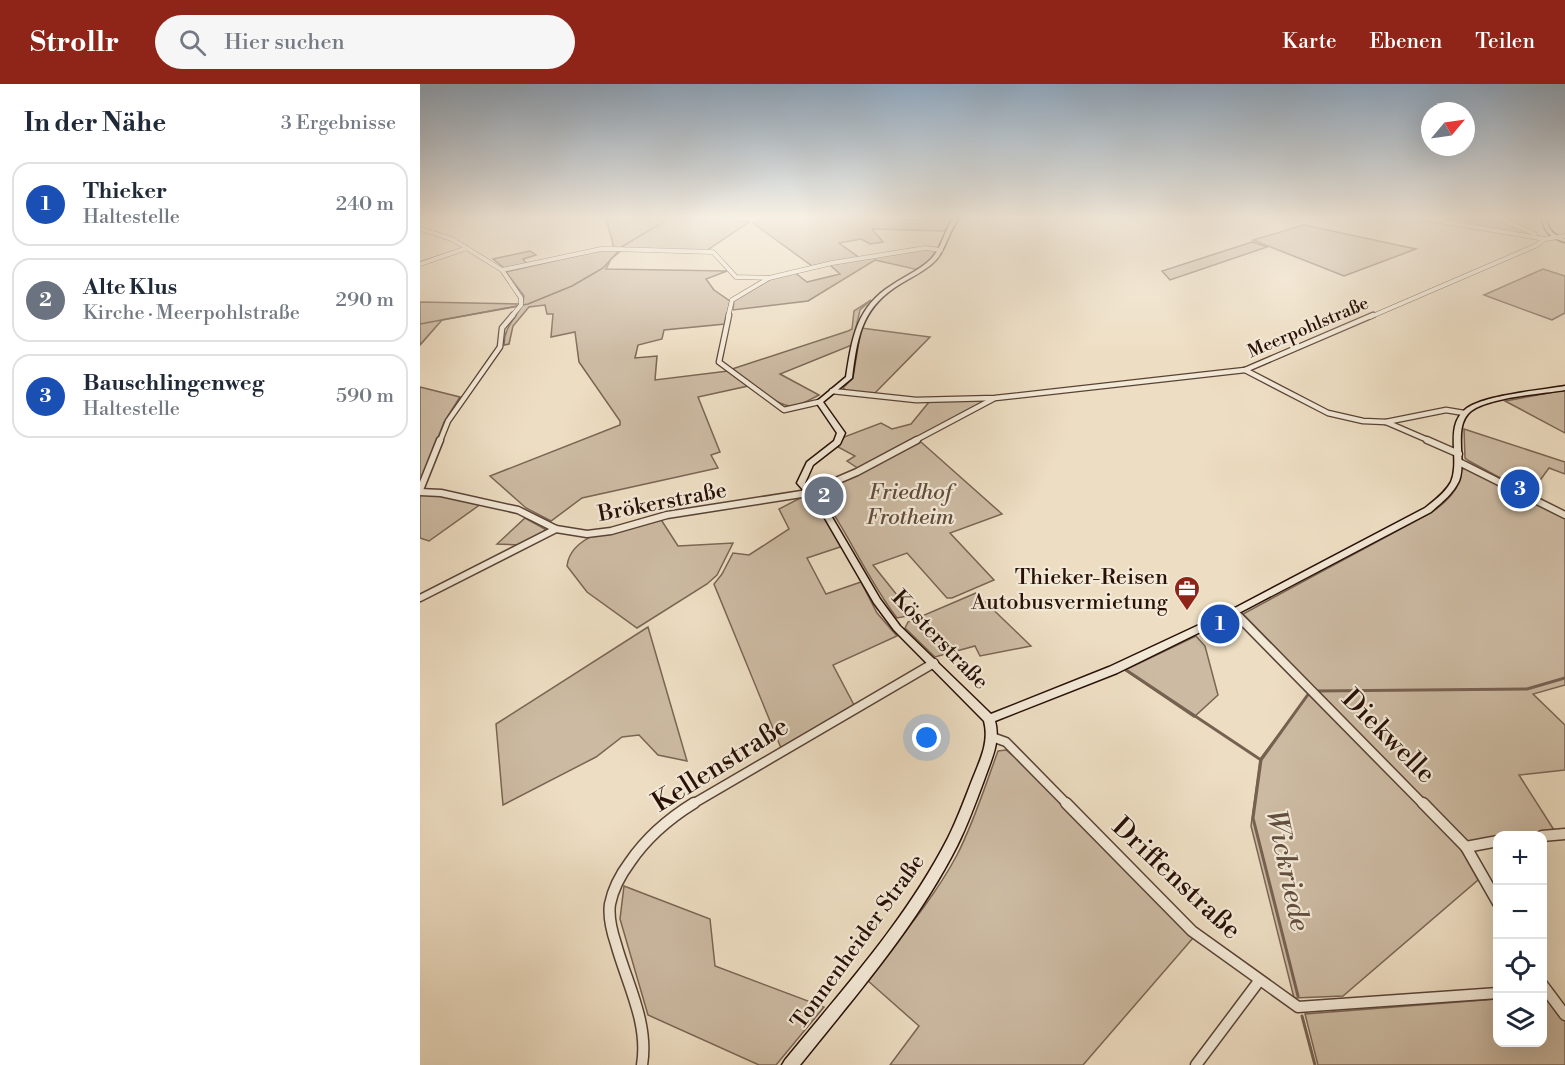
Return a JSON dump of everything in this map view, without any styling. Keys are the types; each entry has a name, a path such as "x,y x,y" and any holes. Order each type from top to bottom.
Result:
{"main road":[{"path":"808,493 801,483 810,464 837,442 841,433 819,402 849,378 858,325 867,308 889,289 927,264"},
{"path":"989,719 1113,670 1234,612 1428,510 1441,500 1453,485 1457,475 1458,427 1464,413 1480,404 1565,388"},
{"name":"Kösterstraße","path":"808,493 822,507 877,601 897,627 989,719"},
{"name":"Tonnenheider Straße","path":"790,1065 863,975 922,895 948,851 968,808 990,749 992,737 989,719"}],"street":[{"name":"Brökerstraße","path":"494,264 502,270 521,298 521,305 502,328 500,347 448,421 420,491 518,510 556,529 587,534 611,531 667,515 808,493"},
{"path":"502,270 531,264"},
{"path":"724,264 736,277 770,278 829,264"},
{"name":"Meerpohlstraße","path":"832,391 916,400 995,398 1245,369 1493,264"},
{"path":"770,278 732,300 719,362 784,410 819,402"},
{"path":"1245,369 1328,412 1363,421 1386,422 1446,410 1464,413"},
{"name":"Meerpohlstraße","path":"808,493 866,468 995,398"},
{"path":"1386,422 1565,515"},
{"path":"420,598 556,529"},
{"name":"Diekwelle","path":"1234,612 1467,847 1493,896"},
{"name":"Kellenstraße","path":"642,1065 645,1053 641,1020 613,932 610,905 622,874 644,841 678,813 934,663"},
{"name":"Driffenstraße","path":"992,737 1006,742 1192,931 1298,1007 1493,993"},
{"path":"1547,836 1565,834"},
{"path":"1467,847 1493,842"},
{"path":"1196,1065 1259,981"},
{"path":"1547,992 1565,1015"}],"green space":[{"path":"499,264 527,264 504,268"},
{"path":"541,264 609,264 606,269 727,271 706,279 714,290 730,301 725,324 664,330 662,339 638,345 635,358 657,356 655,380 728,371 748,386 698,397 720,452 711,455 718,468 582,498 551,521 526,508 490,476 620,425 620,421 579,362 575,332 551,337 553,314 547,314 545,305 529,307 513,326 509,344 504,345 507,330 523,303 524,296 506,272"},
{"path":"829,264 869,264 808,301 733,310 734,300 771,279 794,272 807,282 840,274"},
{"path":"892,264 927,264 919,270"},
{"path":"1184,264 1218,264 1170,280 1162,271"},
{"path":"1313,264 1377,264 1344,276"},
{"path":"1543,269 1565,276 1565,313 1552,320 1484,295"},
{"path":"871,300 860,310 852,345 780,374 819,395 806,402 793,406 779,402 732,369 848,331 852,329 854,311"},
{"path":"420,302 519,304 519,306 442,320 420,345"},
{"path":"861,328 930,337 874,394 847,391 843,388 853,378"},
{"path":"420,387 460,397 444,422 420,484"},
{"path":"1565,390 1565,433 1505,401"},
{"path":"982,400 985,402 859,469 847,461 855,456 838,447 844,437 881,423 892,429 911,424 929,402"},
{"path":"1464,429 1565,462 1565,474 1549,468 1530,494 1465,458"},
{"name":"Friedhof Frotheim","path":"921,442 1002,514 950,533 994,580 947,598 907,553 873,565 913,615 897,618 826,502 832,499 824,490"},
{"path":"1468,468 1565,518 1565,685 1533,694 1565,725 1565,770 1519,775 1554,830 1493,831 1493,838 1465,842 1243,614 1432,512 1452,494 1459,483 1462,469"},
{"path":"420,495 437,495 481,504 429,541 420,538"},
{"path":"806,495 818,508 843,546 807,558 826,594 861,582 877,613 897,636 833,665 854,705 781,748 714,584 733,553 749,555 789,529 779,509"},
{"path":"525,518 545,529 543,533 520,545 497,544"},
{"path":"660,518 678,546 733,543 717,575 707,584 637,628 587,592 567,566 571,554 579,544 591,537 604,531"},
{"path":"976,593 1031,646 980,656 975,646 935,657 905,628 908,622"},
{"path":"648,627 687,761 658,755 639,735 622,737 596,757 503,805 496,724"},
{"path":"1196,636 1205,646 1218,695 1194,717 1125,670"},
{"path":"1309,694 1459,846 1478,880 1343,996 1294,998 1251,826 1260,759"},
{"path":"1006,750 1022,763 1193,938 1083,1065 890,1065 919,1026 867,980 915,919 948,872 969,830 998,751"},
{"path":"624,886 710,919 715,966 824,1007 776,1065 759,1065 648,1015 620,919"},
{"path":"1547,997 1565,1021 1565,1065 1318,1065 1305,1014 1493,999 1493,1047 1547,1047"}],"waterway":[{"path":"420,324 528,304 572,286 607,264"},
{"path":"1126,670 1261,760"},
{"name":"Wickriede","path":"1316,691 1527,689 1565,678"},
{"name":"Wickriede","path":"1261,760 1309,693"},
{"name":"Wickriede","path":"1261,760 1253,818 1298,996"},
{"name":"Wickriede","path":"1302,1016 1315,1065"}],"place":[{"name":"Bauschlingenweg","path":"1520,489"},
{"name":"Alte Klus","path":"824,496"},
{"name":"Thieker-Reisen Autobusvermietung","path":"1187,612"},
{"name":"Thieker","path":"1220,624"}]}
